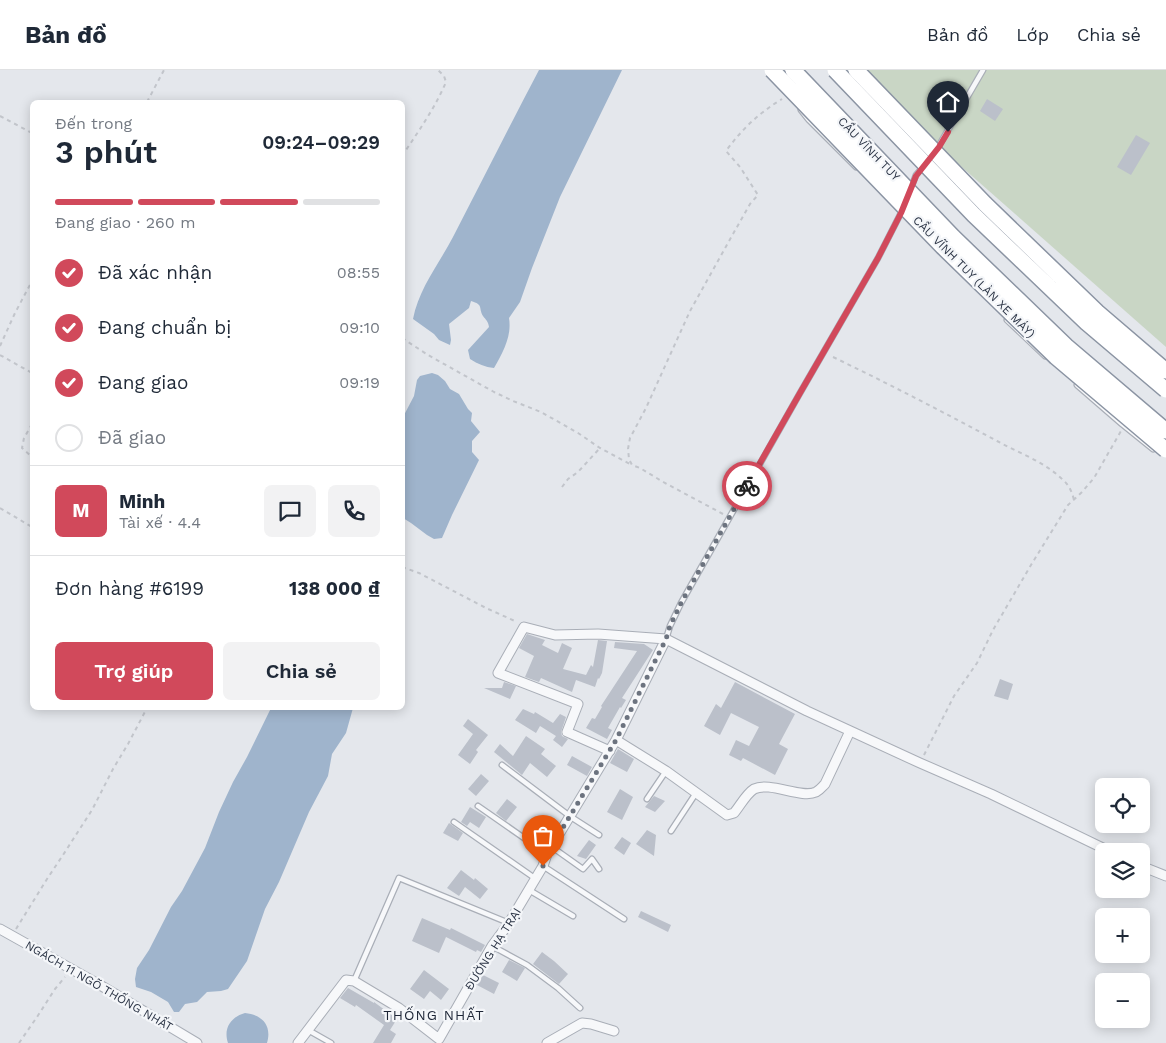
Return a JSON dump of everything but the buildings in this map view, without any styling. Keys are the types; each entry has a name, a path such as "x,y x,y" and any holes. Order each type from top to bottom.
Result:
{"highway":[{"name":"CẦU VĨNH TUY (LÀN XE MÁY)","path":"772,70 950,254 1056,357 1163,452"},
{"name":"CẦU VĨNH TUY","path":"793,70 960,244 1066,346 1166,431"},
{"path":"835,70 995,235 1087,323 1166,390"},
{"path":"856,70 992,211 1097,312 1166,371"}],"street":[{"path":"610,751 567,732 578,704 498,673 524,626 555,635 598,634 666,639 807,711 920,764 991,794 1095,844"},
{"name":"ĐƯỜNG HẠ TRẠI","path":"354,981 399,1008 442,1042 492,946 530,890 550,850 610,751 666,639"},
{"path":"616,740 666,771 727,815 734,813 754,789 761,787 811,794 818,791 825,784 850,731"},
{"path":"1150,870 1166,876"},
{"name":"NGÁCH 11 NGÕ THỐNG NHẤT","path":"0,929 197,1043"},
{"path":"298,1043 346,980 354,981"},
{"path":"547,1043 582,1023 614,1030"}],"lane":[{"path":"933,154 939,147 983,70"},
{"path":"782,89 789,95"},
{"path":"799,108 862,173"},
{"path":"666,639 681,603 878,258 901,213 916,176 928,161"},
{"path":"894,207 908,220"},
{"path":"1006,319 1049,360"},
{"path":"1071,379 1124,426 1163,452"},
{"path":"502,766 599,836"},
{"path":"647,799 666,771"},
{"path":"671,831 696,793"},
{"path":"478,806 584,869 592,859 599,869"},
{"path":"454,822 536,878"},
{"path":"543,866 624,918"},
{"path":"354,981 399,878 509,923"},
{"path":"530,890 573,916"},
{"path":"492,946 527,965 558,988 580,1008"},
{"path":"308,1030 331,1043"}],"path":[{"path":"148,100 164,70"},
{"path":"405,151 430,114 446,82 444,76 438,70"},
{"path":"632,465 628,449 630,438 646,408 690,311 750,204 758,195 740,167 726,151 761,113 789,95"},
{"path":"0,116 30,132"},
{"path":"0,346 30,285"},
{"path":"405,340 494,392 541,412 600,448 729,518"},
{"path":"0,355 30,372"},
{"path":"833,357 915,397 1054,472 1070,488 1074,500"},
{"path":"920,764 954,696 977,663 1010,599 1068,505 1094,478 1124,426"},
{"path":"30,428 24,438 22,448 30,455"},
{"path":"562,487 600,448"},
{"path":"0,508 30,526"},
{"path":"405,568 419,573 524,626"},
{"path":"12,935 92,810 147,710"},
{"path":"19,1043 38,1018 55,989 71,969"}],"green space":[{"path":"866,70 1166,70 1166,347 939,147"}],"water":[{"path":"539,70 622,70 560,197 520,302 509,318 510,325 506,344 494,368 491,368 470,359 468,350 489,327 478,304 471,301 469,308 449,324 450,345 439,340 434,334 413,319 425,287 453,237"},
{"path":"432,373 438,375 450,389 459,394 472,413 471,421 480,432 472,441 472,452 479,460 442,538 434,539 405,519 405,413 414,396 417,380 420,376"},
{"path":"270,710 352,710 346,733 332,754 328,776 309,812 279,882 265,909 247,961 228,989 207,992 197,1002 185,1004 179,1012 174,1012 168,1002 151,992 136,987 137,968 149,950 205,848 219,812"},
{"path":"245,1013 257,1016 265,1022 268,1031 267,1043 228,1043 227,1028 229,1024 236,1017"}],"way so far":[{"path":"543,866 547,854 616,740 666,639 681,603 747,486"}],"district":[{"name":"THỐNG NHẤT","path":"434,1015"}],"route":[{"path":"747,486 878,258 901,213 916,176 939,147 948,132"}]}
